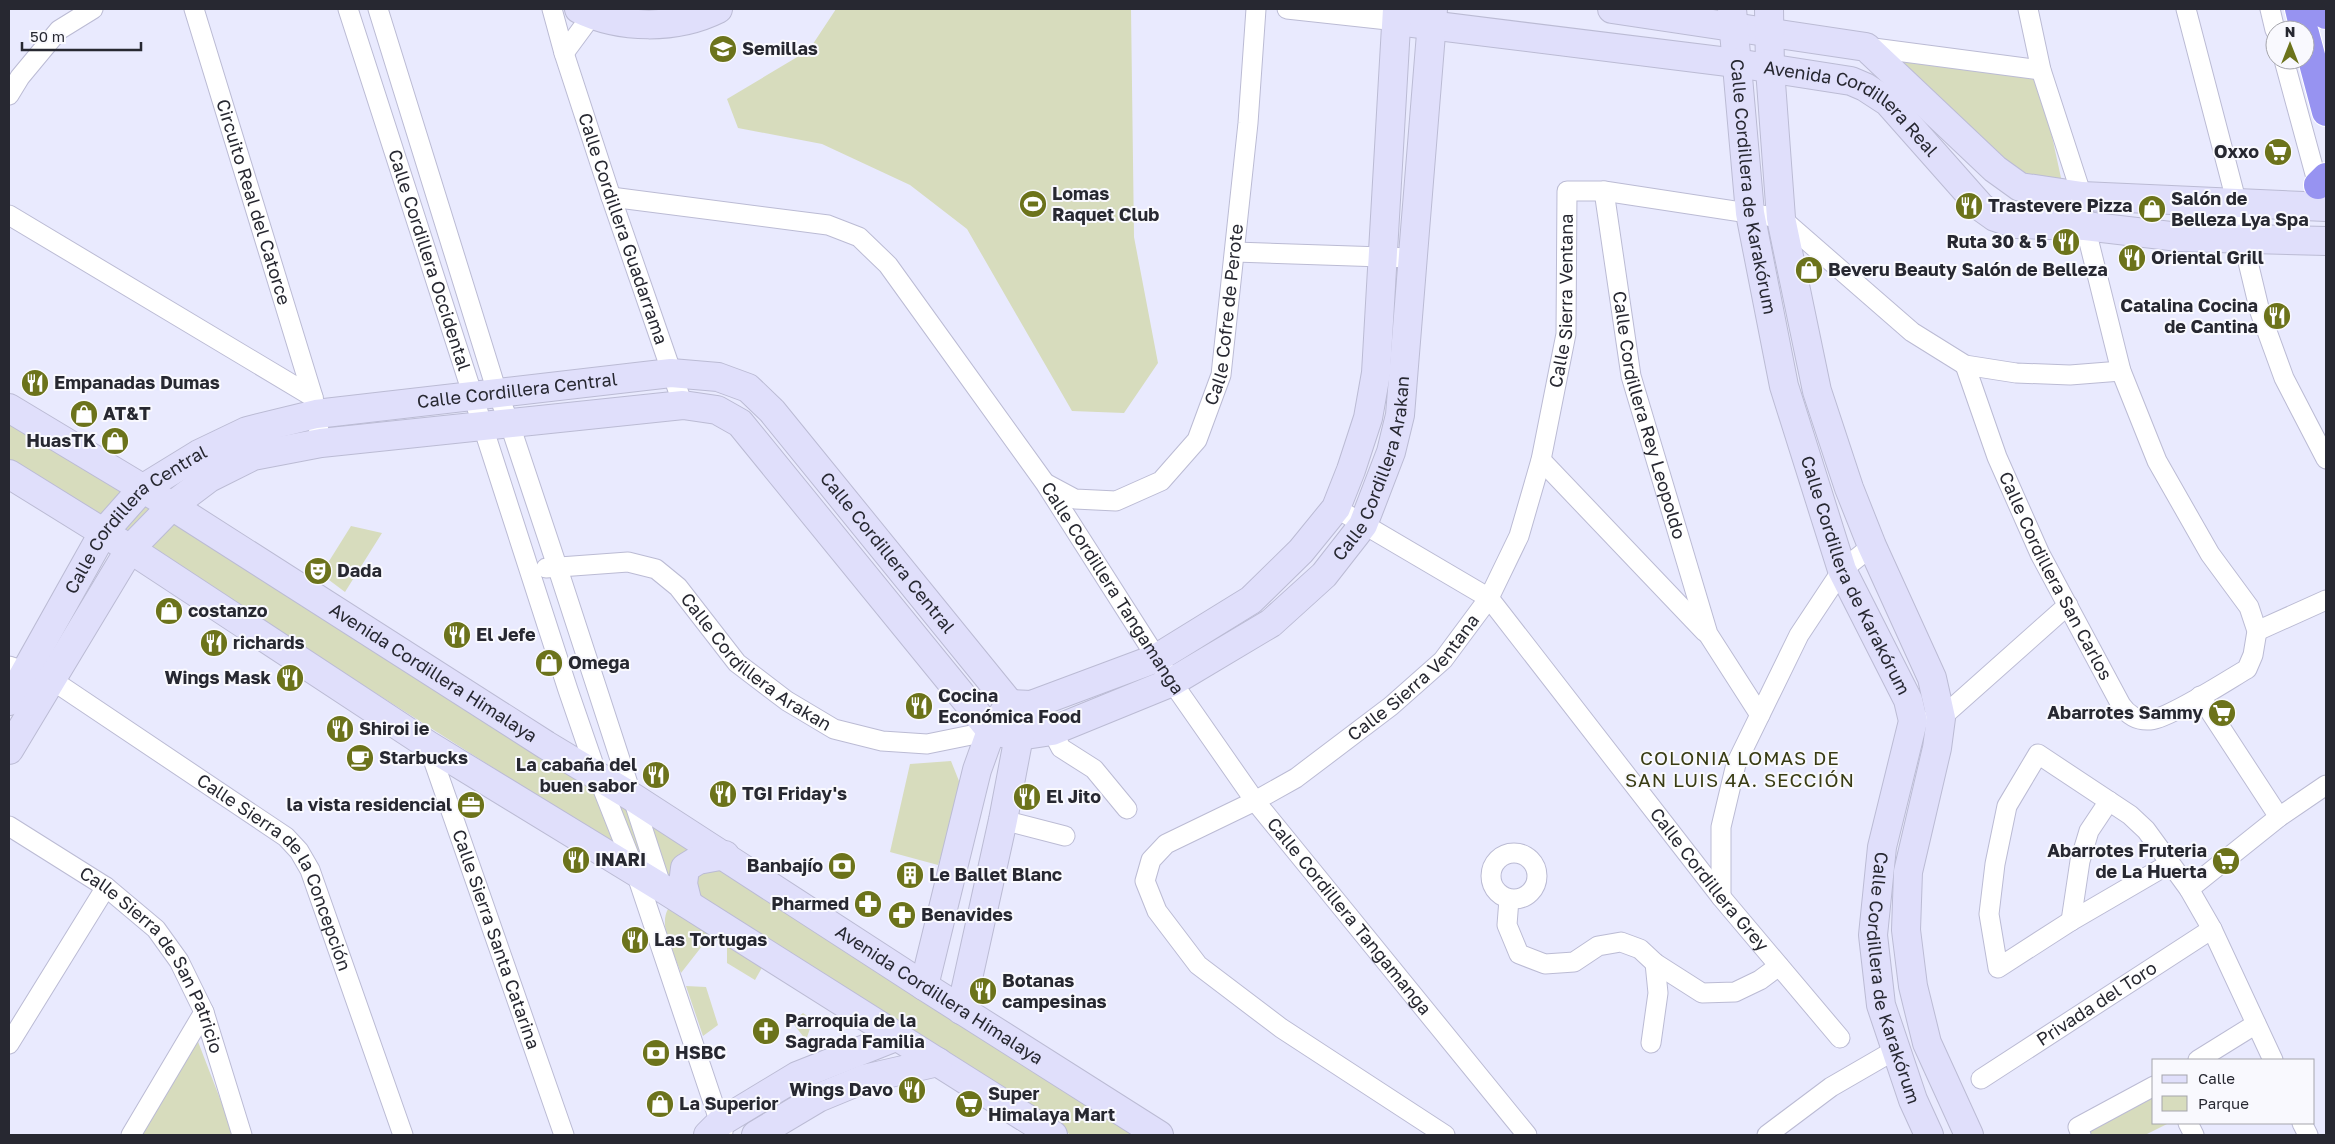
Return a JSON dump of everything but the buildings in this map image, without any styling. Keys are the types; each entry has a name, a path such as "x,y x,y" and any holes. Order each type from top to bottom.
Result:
{"highway":[{"path":"2325,9 2326,15"},
{"path":"2315,70 2326,112"}],"street":[{"path":"9,95 20,77 59,30 93,9"},
{"name":"Circuito Real del Catorce","path":"194,9 315,406 320,443"},
{"name":"Calle Cordillera Occidental","path":"348,9 484,394 509,422 662,888"},
{"name":"Calle Cordillera Occidental","path":"378,9 484,394 482,424 598,777 636,873 718,1131"},
{"name":"Calle Cordillera Guadarrama","path":"552,9 564,53 610,196 683,405"},
{"path":"564,53 586,12 619,22 659,23 685,20 718,9"},
{"name":"Calle Cofre de Perote","path":"1045,483 1075,499 1116,501 1161,481 1197,440 1221,375 1248,123 1256,9"},
{"name":"Avenida Cordillera Real","path":"1287,9 1433,17 1472,31 1736,63 1850,81 1865,87 1888,102 1981,207 1995,217 2016,224 2086,226 2179,237 2326,241"},
{"path":"1612,9 1770,20 1866,47 2041,70"},
{"path":"2028,9 2041,70 2082,196 2086,226 2121,372 2157,461 2210,554 2249,606 2256,631 2326,600"},
{"path":"2186,9 2237,204 2242,238 2260,312 2284,378 2326,459"},
{"name":"Calle Cordillera Arakan","path":"1021,704 1157,658 1252,600 1301,551 1336,508 1368,418 1376,372 1381,255 1397,15"},
{"name":"Calle Cordillera Arakan","path":"530,571 557,566 628,562 656,569 678,587 737,662 787,701 834,729 882,741 927,744 991,731 1020,736 1052,730 1172,682 1271,623 1324,575 1363,525 1391,452 1400,414 1433,17"},
{"name":"Calle Cordillera de Karakórum","path":"1733,17 1750,213 1784,386 1842,570 1908,700 1913,721 1882,847 1872,935 1881,1005 1895,1050 1929,1135"},
{"name":"Calle Cordillera de Karakórum","path":"1770,20 1770,69 1781,218 1818,391 1849,488 1872,546 1932,678 1941,718 1937,748 1908,872 1906,930 1913,986 1927,1043 1969,1135"},
{"path":"1429,71 1448,50 1472,31"},
{"name":"Avenida Cordillera Real","path":"1866,47 2006,179 2020,187 2082,196 2237,204 2324,193"},
{"path":"2287,70 2324,193"},
{"name":"Calle Sierra Ventana","path":"1445,1135 1281,1028 1198,965 1157,911 1145,881 1151,860 1166,844 1255,801 1296,778 1391,706 1443,660 1489,598 1519,536 1541,460 1566,334 1567,191 1604,191 1781,218"},
{"name":"Calle Cordillera Rey Leopoldo","path":"1604,191 1631,376 1708,634"},
{"name":"Calle Cordillera Tangamanga","path":"610,196 828,225 859,237 888,265 1045,483 1172,682 1255,801 1527,1135"},
{"path":"9,215 315,406"},
{"path":"1781,218 1912,332 1964,365 2016,372 2070,375 2121,372"},
{"path":"1234,252 1381,255 1412,258"},
{"name":"Calle Cordillera San Carlos","path":"1964,365 1997,457 2040,554 2121,705 2128,714 2138,719 2151,720 2200,696 2247,668 2253,655 2256,631"},
{"name":"Calle Cordillera Central","path":"9,701 18,668 103,533 142,489 199,454 247,431 315,406 484,394 671,373 718,377 748,388 772,411 1021,704"},
{"name":"Calle Cordillera Central","path":"9,750 130,548 172,506 209,478 253,456 320,443 482,424 683,405 717,410 740,423 991,731"},
{"name":"Avenida Cordillera Himalaya","path":"9,408 172,506 598,777 725,855 961,1010 1159,1135"},
{"name":"Calle Cordillera Rey Leopoldo","path":"1541,460 1708,634 1760,715"},
{"path":"9,474 130,548 428,745 688,904 1053,1135"},
{"name":"Calle Cordillera Grey","path":"1336,508 1489,598 1721,897 1840,1038"},
{"path":"1721,897 1721,828 1736,764 1799,636 1842,570 1872,546"},
{"path":"1913,721 1941,718 2068,605"},
{"name":"Calle Sierra de la Concepción","path":"18,668 52,680 286,838 299,851 310,870 403,1135"},
{"path":"2200,696 2278,818"},
{"path":"924,986 977,770 991,731 1021,704"},
{"path":"961,1010 1020,736 1021,704"},
{"path":"1052,730 1061,748 1094,769 1127,809"},
{"name":"Calle Sierra Santa Catarina","path":"428,745 564,1135"},
{"path":"2169,864 2071,921 1998,968 1989,914 1995,864 2007,806 2038,754 2130,815 2146,830 2189,889 2212,929 2273,1059"},
{"path":"2189,889 2278,818 2326,785"},
{"path":"2071,921 2080,861 2089,831 2109,801"},
{"path":"1003,820 1066,836"},
{"name":"Calle Sierra de San Patricio","path":"9,826 106,887 156,929 179,961 204,1012 242,1135"},
{"path":"688,904 683,884 685,868 698,860 725,855"},
{"path":"9,1044 106,887"},
{"path":"1509,899 1507,925 1519,954 1545,964 1574,962 1598,946 1621,942 1640,949 1655,963 1702,994 1734,992 1760,980 1779,966"},
{"name":"Privada del Toro","path":"1981,1079 2212,929"},
{"path":"1651,1043 1658,994 1655,963"},
{"path":"131,1135 204,1012"},
{"path":"2200,1059 2256,1024"},
{"path":"718,1131 796,1076 898,1036"},
{"path":"1767,1135 1831,1087 1895,1050"},
{"path":"756,1135 818,1098 864,1079 938,1062"},
{"path":"2081,1135 2078,1127 2152,1087"}],"green space":[{"name":"Lomas Raquet Club","path":"836,9 1131,9 1134,237 1158,363 1124,413 1072,411 967,229 910,185 822,144 738,128 727,99 809,50"},
{"path":"1876,53 2038,72 2063,187 2018,178"},
{"path":"9,417 1144,1135 1071,1135 9,460"},
{"path":"351,526 382,533 345,592 321,574"},
{"path":"951,761 963,791 938,865 890,852 910,764"},
{"path":"668,909 677,911 713,932 681,973 666,932 665,916"},
{"path":"727,940 764,964 755,980 727,963"},
{"path":"686,986 706,987 718,1025 703,1036"},
{"path":"803,1013 813,1020 806,1040 792,1022"},
{"path":"197,1039 234,1135 142,1135"},
{"path":"2152,1093 2152,1124 2167,1124 2145,1135 2087,1135 2084,1127"}],"place":[{"name":"Semillas","path":"723,49"},
{"name":"Oxxo","path":"2278,152"},
{"name":"Lomas Raquet Club","path":"1033,204"},
{"name":"Trastevere Pizza","path":"1969,206"},
{"name":"Salón de Belleza Lya Spa","path":"2152,209"},
{"name":"Ruta 30 & 5","path":"2066,242"},
{"name":"Oriental Grill","path":"2132,258"},
{"name":"Beveru Beauty Salón de Belleza","path":"1809,270"},
{"name":"Catalina Cocina de Cantina","path":"2277,316"},
{"name":"Empanadas Dumas","path":"35,383"},
{"name":"AT&T","path":"84,414"},
{"name":"HuasTK","path":"115,441"},
{"name":"Dada","path":"318,571"},
{"name":"costanzo","path":"169,611"},
{"name":"El Jefe","path":"457,635"},
{"name":"richards","path":"214,643"},
{"name":"Omega","path":"549,663"},
{"name":"Wings Mask","path":"290,678"},
{"name":"Cocina Económica Food","path":"919,706"},
{"name":"Abarrotes Sammy","path":"2222,713"},
{"name":"Shiroi ie","path":"340,729"},
{"name":"Starbucks","path":"360,758"},
{"name":"La cabaña del buen sabor","path":"656,775"},
{"name":"TGI Friday's","path":"723,794"},
{"name":"El Jito","path":"1027,797"},
{"name":"la vista residencial","path":"471,805"},
{"name":"INARI","path":"576,860"},
{"name":"Abarrotes Fruteria de La Huerta","path":"2226,861"},
{"name":"Banbajío","path":"842,866"},
{"name":"Le Ballet Blanc","path":"910,875"},
{"name":"Pharmed","path":"868,904"},
{"name":"Benavides","path":"902,915"},
{"name":"Las Tortugas","path":"635,940"},
{"name":"Botanas campesinas","path":"983,991"},
{"name":"Parroquia de la Sagrada Familia","path":"766,1031"},
{"name":"HSBC","path":"656,1053"},
{"name":"Wings Davo","path":"912,1090"},
{"name":"La Superior","path":"660,1104"},
{"name":"Super Himalaya Mart","path":"969,1104"}],"district":[{"name":"COLONIA LOMAS DE SAN LUIS 4A. SECCIÓN","path":"1740,769"}]}
